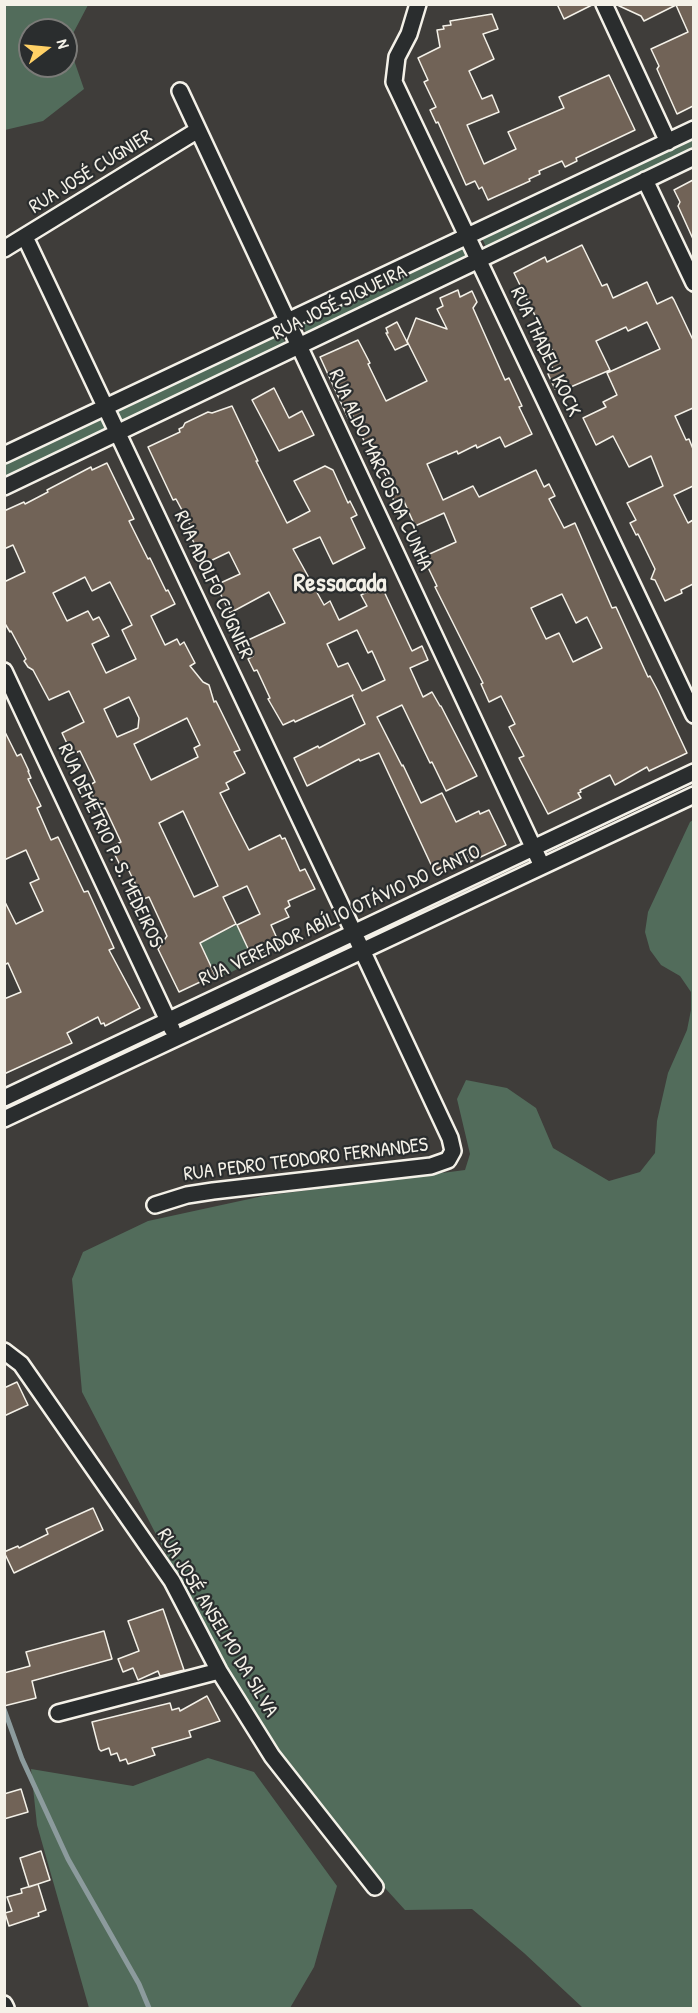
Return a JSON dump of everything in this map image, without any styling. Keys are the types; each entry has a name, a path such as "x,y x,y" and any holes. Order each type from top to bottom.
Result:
{"street":[{"name":"RUA THADEU KOCK","path":"418,4 409,34 397,57 394,82 693,715"},
{"path":"604,4 668,142"},
{"name":"RUA ALDO MARCOS DA CUNHA","path":"180,91 542,866"},
{"name":"RUA JOSÉ SIQUEIRA","path":"4,455 693,129"},
{"name":"RUA JOSÉ CUGNIER","path":"4,249 198,130"},
{"name":"RUA JOSÉ SIQUEIRA","path":"4,487 693,157"},
{"path":"645,180 693,283"},
{"name":"RUA ADOLFO CUGNIER","path":"25,237 362,951"},
{"name":"RUA DEMÉTRIO P. S. MEDEIROS","path":"4,671 177,1038"},
{"name":"RUA VEREADOR ABÍLIO OTÁVIO DO CANTO","path":"4,1098 693,772"},
{"name":"RUA VEREADOR ABÍLIO OTÁVIO DO CANTO","path":"4,1119 693,795"},
{"name":"RUA PEDRO TEODORO FERNANDES","path":"155,1205 213,1191 431,1166 448,1160 453,1151 450,1138 362,951"},
{"name":"RUA JOSÉ ANSELMO DA SILVA","path":"4,1352 21,1364 172,1581 219,1671 273,1755 375,1887"},
{"path":"58,1713 219,1671"},
{"path":"4,2004 6,2008"}],"green space":[{"path":"4,5 88,5 78,24 78,18 18,18 18,78 78,78 78,72 84,89 43,121 5,130"},
{"path":"693,136 693,150 487,249 481,236"},
{"path":"462,245 468,258 307,335 301,321"},
{"path":"280,332 286,345 123,423 116,408"},
{"path":"101,416 107,430 5,479 5,461"},
{"path":"693,820 693,2008 583,2008 472,1909 405,1910 296,1790 239,1694 82,1392 72,1279 83,1252 148,1221 263,1196 465,1170 470,1154 457,1099 466,1080 507,1088 536,1108 553,1148 609,1181 640,1172 655,1153 657,1121 668,1073 687,1030 691,1010 691,992 680,976 661,965 650,950 645,932 648,912 690,822"},
{"path":"237,925 254,961 217,979 200,943"},
{"path":"208,1758 254,1772 337,1886 314,1967 290,2008 89,2008 37,1825 31,1769 133,1786"}],"building":[{"path":"557,4 594,4 564,19"},
{"path":"615,4 693,4 693,106 677,114 657,69 659,66 651,49 688,32 676,5 644,21 641,16"},
{"path":"492,14 498,29 483,34 494,59 469,71 482,99 492,95 499,112 467,125 484,164 516,149 508,132 564,108 559,97 609,75 635,130 576,158 577,161 565,167 562,161 539,171 540,174 529,179 530,181 488,200 482,187 479,189 475,181 466,185 438,122 436,123 430,110 436,107 424,82 428,80 418,58 440,47 437,30 451,25 450,21"},
{"path":"693,180 693,239 678,206 680,202 674,190"},
{"path":"582,245 602,286 607,284 613,298 647,282 657,304 672,297 693,340 693,408 675,416 686,440 689,439 693,449 693,486 674,495 688,523 693,520 693,584 681,590 682,593 665,601 655,580 651,579 655,569 630,523 636,520 627,503 663,486 651,456 629,467 613,436 596,445 583,418 606,407 603,402 617,395 607,373 660,349 647,322 628,331 626,327 596,341 610,370 566,389 564,384 555,389 548,374 554,371 550,363 557,360 514,273 545,257 547,262"},
{"path":"458,290 460,297 472,291 477,302 473,308 505,380 509,378 532,434 505,447 500,437 477,448 476,445 458,454 457,451 427,464 443,500 473,486 479,497 536,470 544,487 549,484 555,496 549,499 564,528 575,523 612,608 616,607 648,677 650,676 658,691 687,753 649,771 647,767 615,785 610,775 580,790 581,792 578,793 581,798 548,814 519,758 524,756 509,727 515,724 501,696 489,702 481,684 483,683 435,587 437,586 423,557 456,542 444,513 415,526 402,497 394,501 385,482 387,481 386,476 369,442 365,443 353,416 348,418 320,357 358,340 386,401 427,381 407,341 416,318 447,329 437,309 443,306 440,298","holes":["562,594 576,623 587,617 602,648 573,662 559,633 546,639 531,608"]},
{"path":"397,322 408,344 395,350 386,333 388,333 386,328"},
{"path":"274,388 289,418 302,411 314,435 279,451 252,400"},
{"path":"232,406 287,523 310,511 294,481 325,466 333,470 348,503 350,501 357,515 351,518 365,548 333,564 320,537 293,549 324,605 330,601 339,620 367,606 361,595 381,585 412,651 422,646 428,660 410,668 423,697 432,692 477,776 446,791 402,705 377,717 421,803 442,793 456,822 479,811 480,814 489,810 506,845 470,862 467,855 434,871 379,753 360,761 359,759 307,786 294,758 365,724 353,695 295,722 294,720 283,725 268,699 270,698 257,670 254,671 248,659 253,656 246,641 285,623 269,592 230,613 216,585 240,574 229,552 204,564 187,528 191,527 176,499 173,500 148,447 180,432 179,429 185,423 208,412 212,413","holes":["357,630 368,653 372,651 385,680 362,691 348,663 338,667 327,644"]},
{"path":"107,463 134,519 129,521 148,559 150,558 175,604 151,616 165,645 177,639 180,645 184,642 195,663 190,666 203,682 209,685 214,702 216,701 240,750 234,752 245,773 226,783 229,789 220,793 249,850 280,835 282,839 285,838 300,871 305,869 315,889 288,901 290,906 285,909 289,917 271,925 280,945 252,957 237,925 260,914 247,886 223,897 236,924 200,943 215,975 179,992 158,949 167,936 149,897 143,899 128,869 123,871 111,847 121,842 105,808 100,811 88,786 95,782 80,751 72,754 62,733 84,722 69,691 49,700 33,670 24,661 26,659 4,622 4,582 25,572 13,545 4,549 4,511 24,502 25,504 91,467 92,470","holes":["85,577 92,591 110,582 132,625 122,630 136,659 106,673 92,644 109,636 99,617 93,620 88,611 67,621 53,593","129,697 139,718 138,728 117,737 104,709","187,718 200,745 194,748 198,757 151,780 134,744","183,811 218,886 194,897 159,823"]},
{"path":"4,730 17,756 21,754 29,771 31,778 28,779 41,806 37,808 51,840 58,837 84,892 88,891 114,948 109,950 140,1008 105,1026 104,1023 101,1024 98,1017 67,1033 72,1043 4,1074 4,999 21,992 8,963 4,965 4,900 16,924 43,911 30,883 39,879 26,850 4,860"},
{"path":"17,1382 28,1405 4,1416 4,1388"},
{"path":"93,1508 103,1530 14,1573 4,1552 18,1546 19,1548 48,1534 46,1529"},
{"path":"163,1609 184,1670 160,1676 158,1671 138,1680 133,1668 123,1672 118,1659 139,1651 128,1621"},
{"path":"104,1631 112,1659 32,1681 36,1698 4,1706 4,1673 30,1666 26,1652"},
{"path":"207,1696 220,1721 189,1731 191,1737 152,1748 155,1755 128,1764 126,1759 120,1761 117,1753 111,1755 109,1748 101,1751 99,1749 92,1722 170,1703 172,1710 179,1708 180,1711"},
{"path":"21,1789 28,1812 4,1819 4,1794"},
{"path":"41,1851 50,1880 29,1887 20,1858"},
{"path":"38,1884 46,1910 38,1913 39,1916 9,1926 5,1913 12,1911 7,1897 22,1893 21,1889"}],"waterway":[{"path":"4,1709 22,1759 68,1859 139,1984 149,2008"}],"district":[{"name":"Ressacada","path":"340,584"}]}
